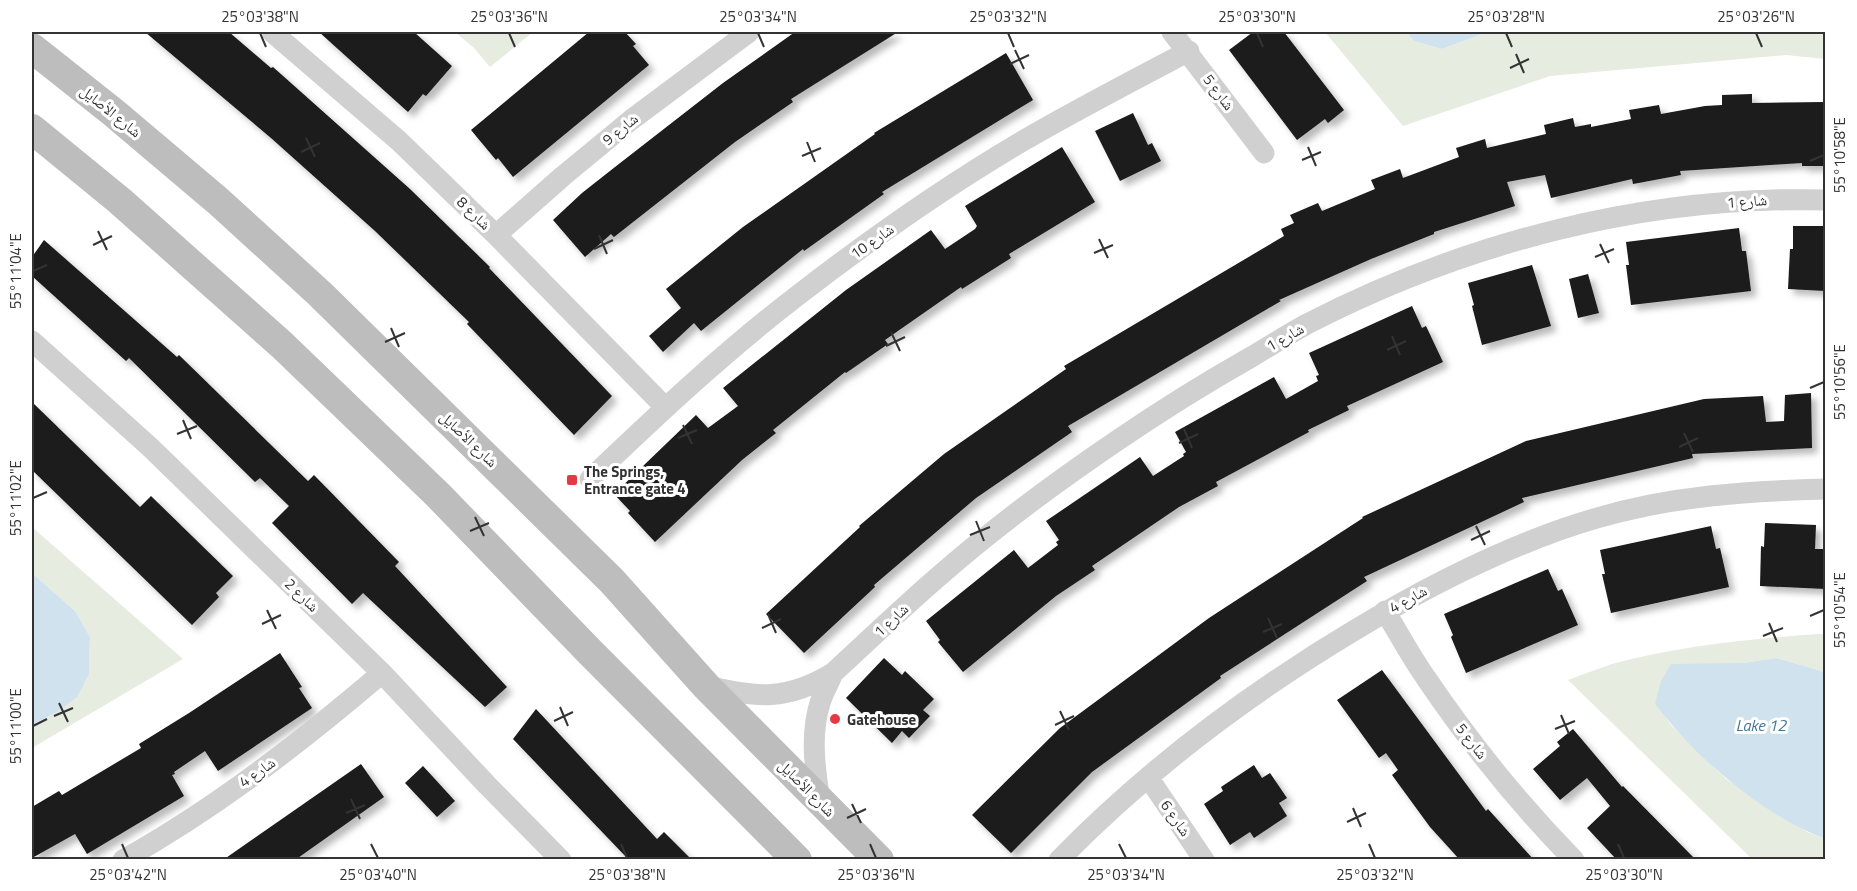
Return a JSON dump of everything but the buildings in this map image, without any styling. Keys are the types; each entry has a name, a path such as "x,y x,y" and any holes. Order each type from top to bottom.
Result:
{"main road":[{"name":"شارع الأصايل","path":"32,48 114,113 218,201 320,294 612,581 706,686 879,860"},
{"path":"32,129 120,201 298,361 438,495 797,860"}],"street":[{"name":"شارع 8","path":"272,32 399,141 496,235 665,407"},
{"name":"شارع 9","path":"496,235 631,120 749,32"},
{"name":"شارع 5","path":"1172,32 1264,153"},
{"name":"شارع 10","path":"590,479 665,407 730,351 865,245 941,193 1019,144 1188,51"},
{"name":"شارع 1","path":"706,686 741,694 783,694 801,690 833,673 938,577 1019,511 1104,450 1201,386 1307,325 1371,294 1438,267 1506,244 1596,220 1688,205 1781,199 1826,200"},
{"name":"شارع 2","path":"32,341 151,448 382,673 561,860"},
{"name":"شارع 4","path":"1059,860 1084,834 1148,777 1251,697 1385,611 1441,581 1501,552 1549,533 1647,505 1738,492 1826,489"},
{"name":"شارع 5","path":"1385,611 1425,677 1466,734 1518,799 1574,860"},
{"name":"شارع 4","path":"123,860 259,772 382,673"},
{"name":"شارع 1","path":"820,801 815,772 814,740 819,707 833,673"},
{"name":"شارع 6","path":"1148,777 1204,860"}],"shaded area":[{"path":"455,32 533,32 490,67 474,48"},
{"path":"1325,32 1406,32 1414,41 1442,49 1487,32 1825,32 1825,59 1786,55 1550,76 1403,126"},
{"path":"32,527 183,659 32,748 32,725 57,712 89,674 90,637 75,611 32,573"},
{"path":"1825,634 1825,672 1776,658 1743,663 1655,703 1671,725 1726,779 1807,832 1825,839 1825,859 1752,859 1568,680 1612,664 1663,652 1740,641"}],"water":[{"path":"1406,32 1487,32 1442,49 1414,41"},
{"path":"32,573 75,611 90,637 89,674 77,697 57,712 32,725"},
{"name":"Lake 12","path":"1776,658 1825,672 1825,839 1777,815 1731,782 1690,744 1655,704 1661,681 1671,664 1743,663"}],"place":[{"name":"The Springs, Entrance gate 4","path":"572,480"},
{"name":"Gatehouse","path":"835,719"}]}
